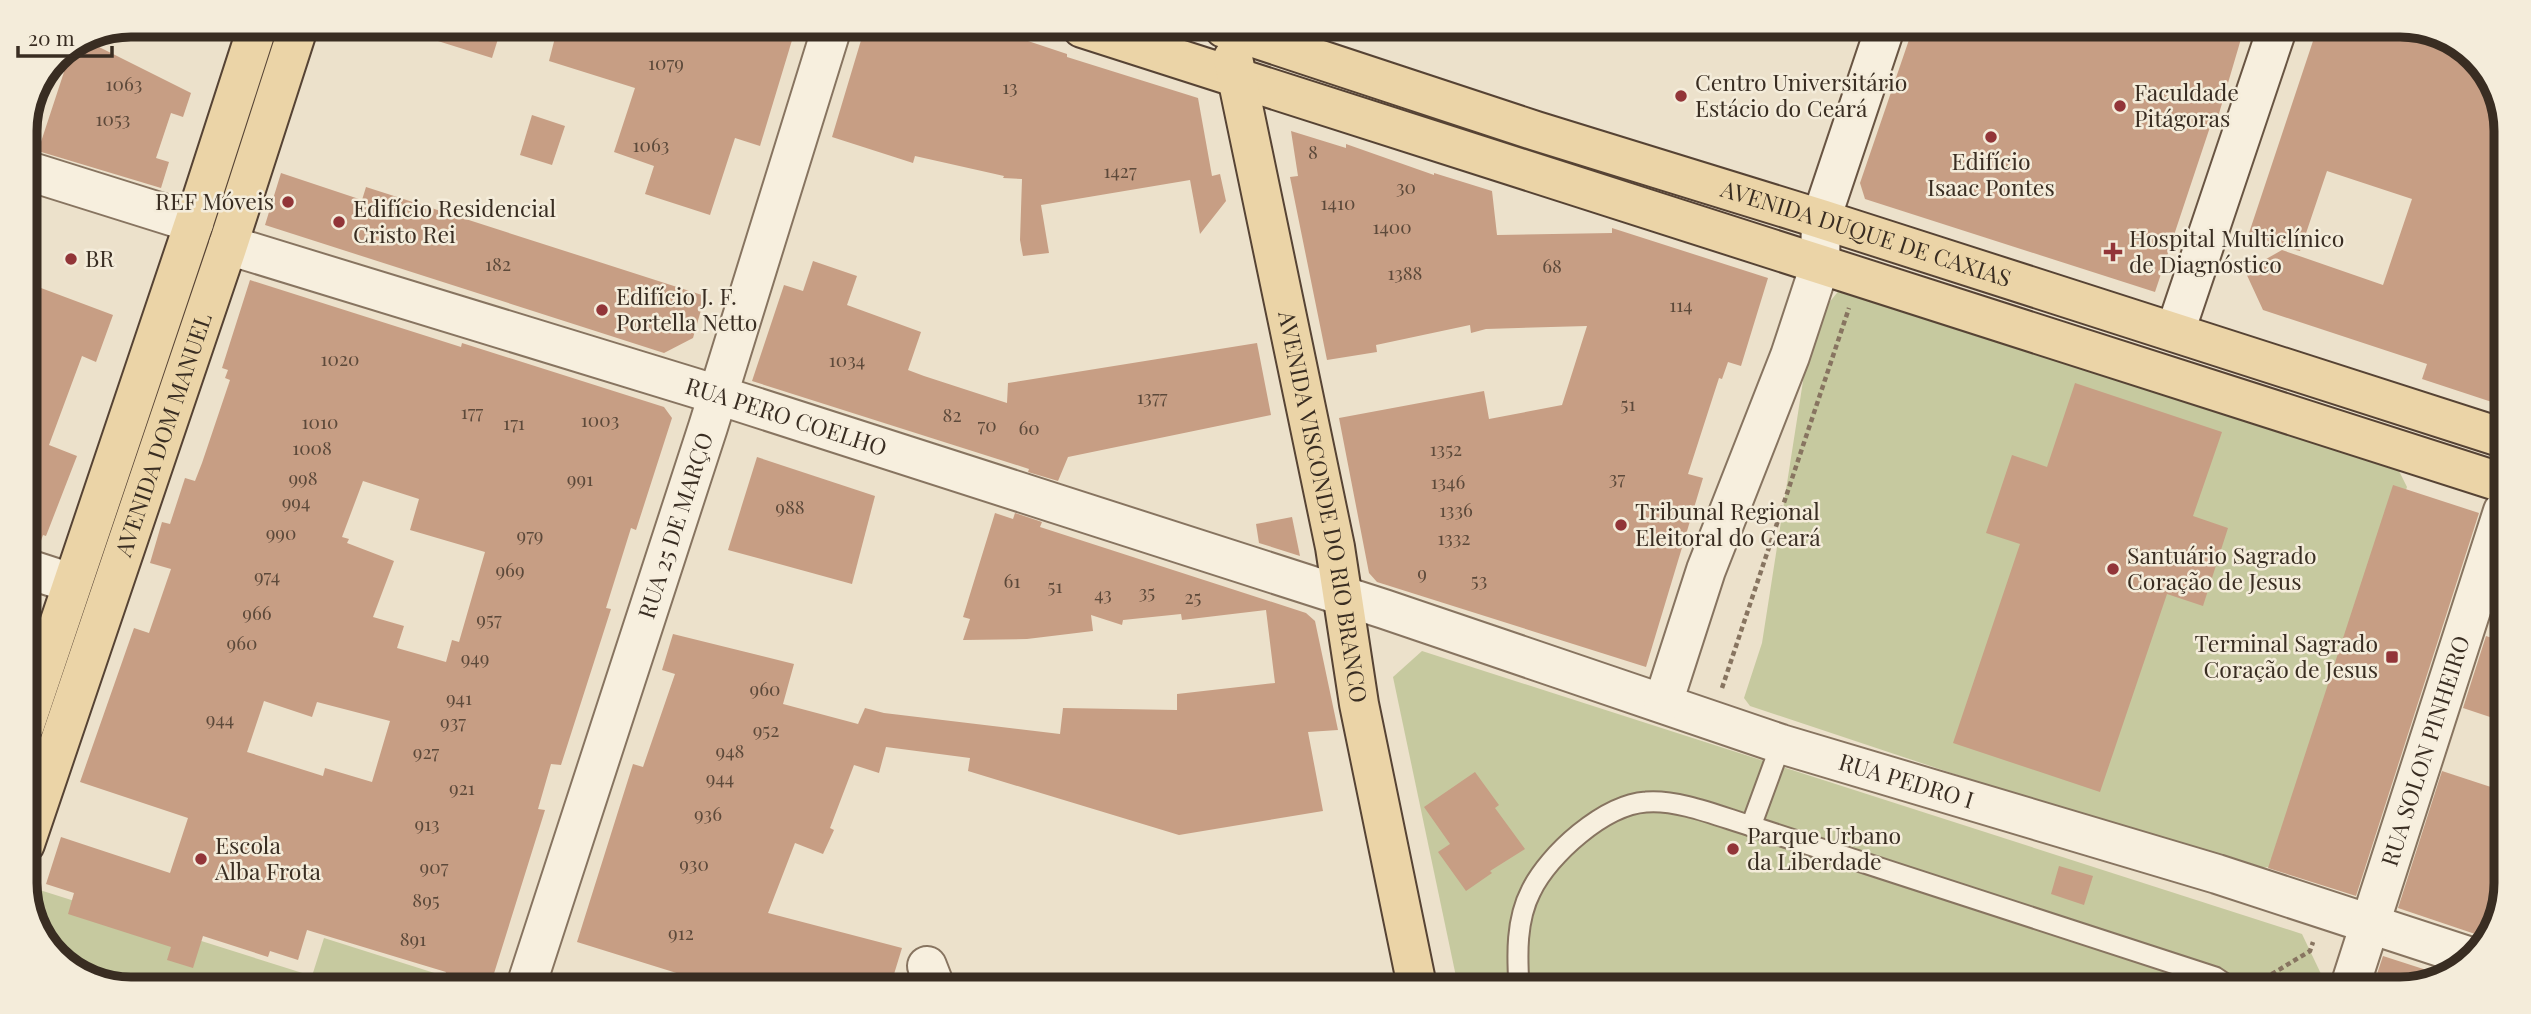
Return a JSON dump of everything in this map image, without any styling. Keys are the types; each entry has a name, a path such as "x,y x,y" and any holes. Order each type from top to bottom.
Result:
{"main road":[{"name":"AVENIDA DOM MANUEL","path":"37,688 254,37"},
{"name":"AVENIDA DOM MANUEL","path":"37,809 228,245 295,37"},
{"name":"AVENIDA DUQUE DE CAXIAS","path":"1109,37 2494,480"},
{"name":"AVENIDA VISCONDE DO RIO BRANCO","path":"1227,37 1335,547 1359,704 1415,977"},
{"name":"AVENIDA DUQUE DE CAXIAS","path":"1249,37 1535,131 1821,219 2494,435"}],"street":[{"name":"RUA 25 DE MARÇO","path":"529,977 718,395 829,37"},
{"path":"1663,703 1706,570 1790,356 1820,265 1821,219 1882,37"},
{"path":"2175,332 2274,37"},
{"path":"37,174 194,223"},
{"name":"RUA PERO COELHO","path":"228,245 718,395 1343,596"},
{"name":"RUA SOLON PINHEIRO","path":"2352,977 2494,536"},
{"path":"37,572 71,583"},
{"name":"RUA PEDRO I","path":"1343,596 1782,744 2217,874 2462,954"}],"lane":[{"path":"1751,826 1782,744"},
{"path":"1519,977 1521,920 1531,891 1561,851 1602,817 1646,802 1691,808 1751,826 2215,977"}],"path":[{"path":"1712,720 1859,277"},
{"path":"2268,977 2310,951 2315,934"}],"green space":[{"path":"1841,288 2398,469 2407,487 2273,866 2246,871 1750,706 1744,698 1762,643 1806,362 1823,310"},
{"name":"Parque Urbano da Liberdade","path":"1422,651 2302,934 2322,977 1456,977 1393,677"},
{"path":"37,889 312,976 324,938 447,977 119,976 84,965 64,950 49,930"}],"building":[{"path":"425,37 499,37 492,58"},
{"path":"555,37 793,37 760,146 735,138 710,215 645,194 654,166 614,152 635,88 549,61"},
{"path":"862,37 1016,37 1067,54 1067,57 1198,98 1212,176 1220,174 1226,201 1200,234 1190,180 1041,205 1049,253 1023,256 1020,240 1022,179 1003,178 1004,176 915,156 913,163 832,137"},
{"path":"1910,37 2242,37 2218,117 2211,124 2155,292 1865,199 1860,183"},
{"path":"2314,37 2400,37 2442,46 2467,64 2482,84 2491,106 2494,125 2494,403 2422,379 2427,364 2263,310 2245,271 2282,250 2383,285 2412,199 2327,171 2300,251 2247,239"},
{"path":"94,45 191,93 183,117 171,113 156,158 169,162 161,188 38,151 64,72 59,70 64,64"},
{"path":"532,115 565,126 552,165 520,155"},
{"path":"1291,131 1346,148 1346,144 1434,175 1492,191 1497,235 1612,233 1612,228 1768,278 1741,366 1728,362 1722,379 1719,378 1688,474 1703,478 1646,667 1377,582 1369,573 1339,418 1484,391 1489,419 1562,405 1587,326 1486,329 1471,333 1470,325 1376,345 1377,352 1327,360 1290,177 1298,176"},
{"path":"281,173 362,200 366,187 705,296 693,338 664,353 265,225"},
{"path":"813,261 857,276 847,305 921,332 908,370 924,376 1007,403 1008,383 1257,343 1271,415 1068,457 1058,481 1028,472 1029,469 752,381 784,285 803,291"},
{"path":"250,280 461,347 462,343 664,407 672,418 636,530 631,528 606,608 611,609 561,765 551,764 538,809 545,810 493,977 444,977 446,972 307,930 298,960 270,951 268,957 203,936 193,968 167,960 171,947 68,914 74,893 46,884 61,837 170,873 188,818 80,782 134,628 149,633 171,569 150,563 162,522 170,524 185,478 195,481 230,380 225,378 228,370 222,368","holes":["363,481 419,499 410,530 485,552 459,642 452,640 446,662 397,648 404,626 373,617 394,561 347,543 349,539 342,537","264,701 312,717 317,702 390,721 372,782 325,768 323,776 247,752"]},
{"path":"37,286 113,315 96,362 82,356 49,445 77,456 46,536 43,535 38,549"},
{"name":"Santuário Sagrado Coração de Jesus","path":"2075,383 2222,432 2193,516 2228,528 2203,606 2167,594 2100,792 1953,743 2020,544 1986,533 2012,455 2047,467"},
{"path":"757,457 875,496 852,584 728,550"},
{"name":"Terminal Sagrado Coração de Jesus","path":"2393,485 2479,513 2356,896 2268,868"},
{"path":"995,513 1013,519 1015,513 1042,522 1040,527 1306,613 1315,621 1338,730 1308,732 1323,811 1179,835 968,771 970,758 886,747 879,773 854,765 830,828 834,830 823,854 795,843 768,913 902,948 893,977 683,977 577,942 633,764 643,767 675,674 662,670 673,634 794,664 783,704 858,724 865,708 884,713 1060,734 1063,708 1177,710 1177,694 1275,683 1266,610 1182,620 1181,614 1123,620 1122,625 1091,615 1093,631 1027,639 963,640 970,619 963,617"},
{"path":"1292,517 1300,556 1259,543 1256,524"},
{"path":"2486,636 2494,639 2494,705 2490,717 2463,708"},
{"path":"2442,771 2494,788 2493,895 2489,913 2478,935 2398,908"},
{"path":"1475,772 1499,805 1495,808 1525,849 1490,871 1492,873 1466,891 1438,852 1450,844 1424,807"},
{"path":"2059,866 2093,876 2084,905 2051,894"},
{"path":"2383,956 2431,972 2400,977 2376,977"}],"place":[{"name":"Centro Universitário Estácio do Ceará","path":"1681,96"},
{"name":"Faculdade Pitágoras","path":"2120,106"},
{"name":"Edifício Isaac Pontes","path":"1991,137"},
{"name":"REF Móveis","path":"288,202"},
{"name":"Edifício Residencial Cristo Rei","path":"339,222"},
{"name":"Hospital Multiclínico de Diagnóstico","path":"2113,252"},
{"name":"BR","path":"71,259"},
{"name":"Edifício J. F. Portella Netto","path":"602,310"},
{"name":"Tribunal Regional Eleitoral do Ceará","path":"1621,525"},
{"name":"Santuário Sagrado Coração de Jesus","path":"2113,569"},
{"name":"Terminal Sagrado Coração de Jesus","path":"2392,657"},
{"name":"Parque Urbano da Liberdade","path":"1733,849"},
{"name":"Escola Alba Frota","path":"201,859"}]}
